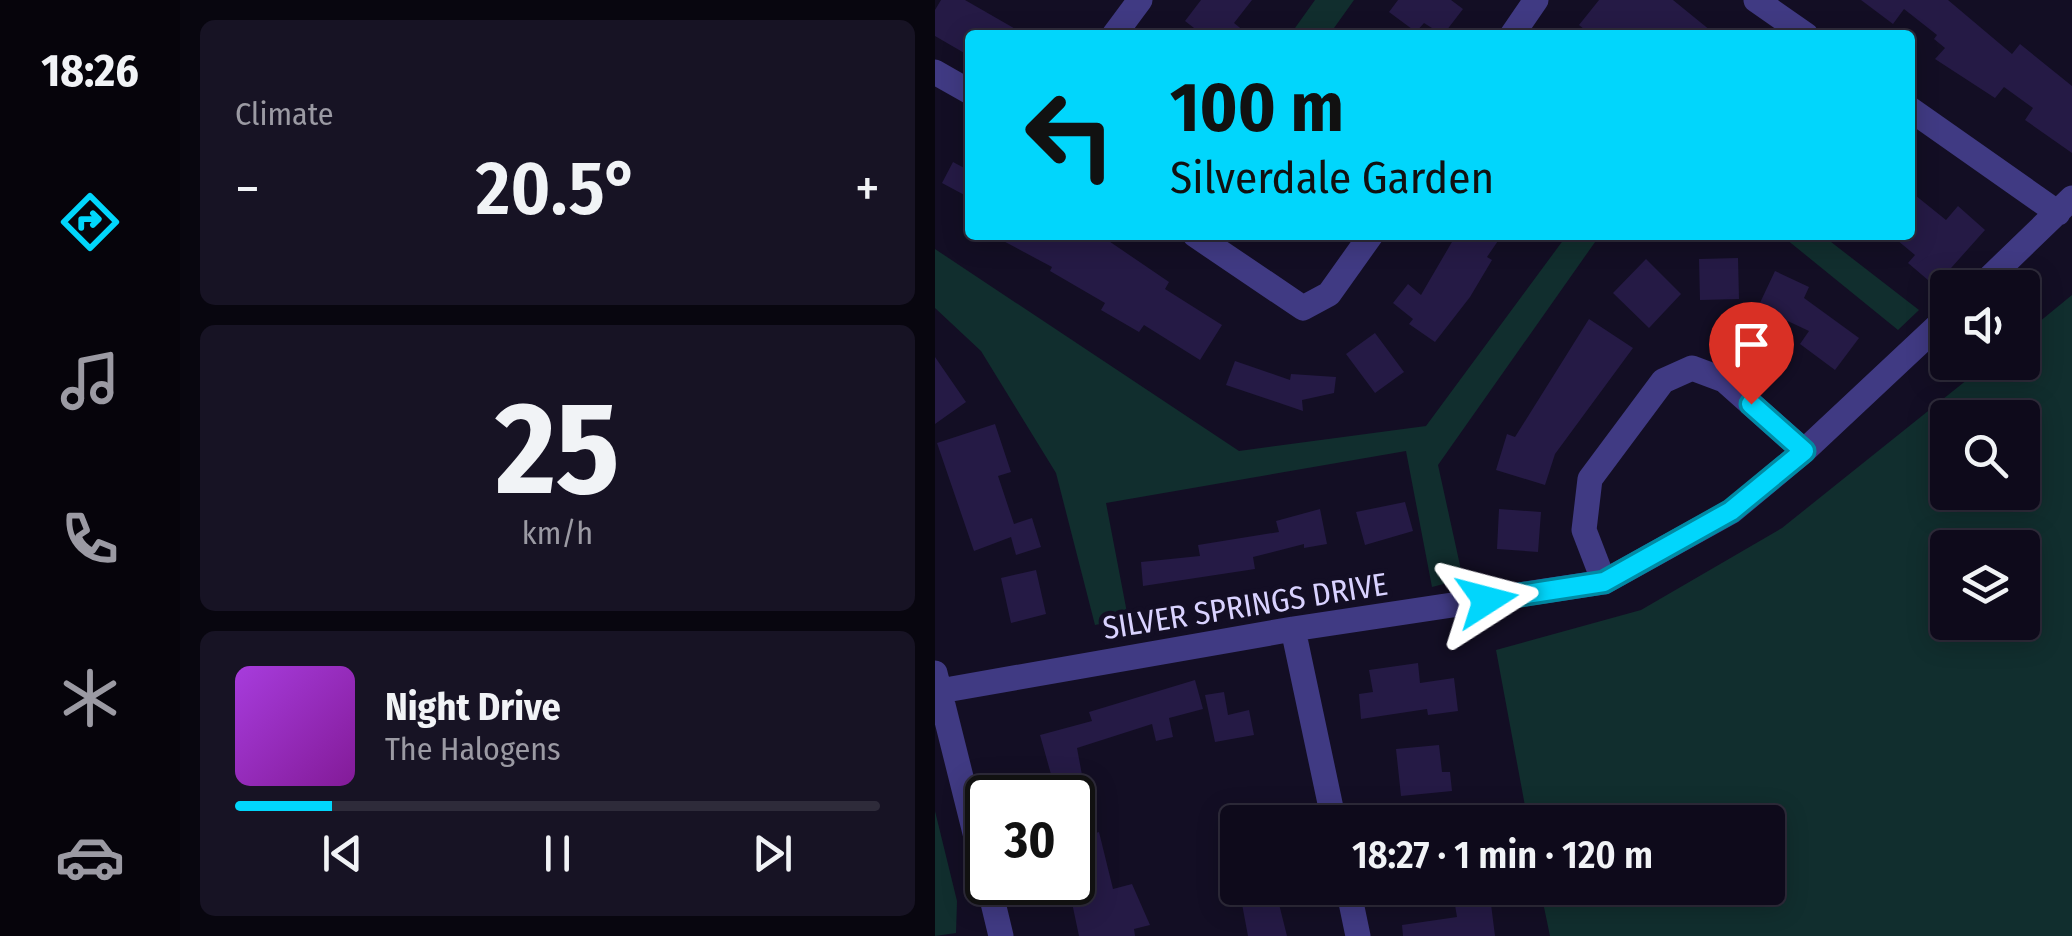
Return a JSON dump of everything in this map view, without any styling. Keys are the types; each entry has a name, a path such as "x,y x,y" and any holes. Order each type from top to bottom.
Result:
{"street":[{"path":"1118,30 1140,0"},
{"path":"1516,30 1537,0"},
{"path":"1756,0 1799,30"},
{"path":"935,72 965,89"},
{"path":"1915,112 2065,206 1998,270"},
{"path":"1202,240 1303,308 1329,294 1367,240"},
{"name":"SILVER SPRINGS DRIVE","path":"938,682 1604,582 1731,511 1804,451 1930,333"},
{"path":"1604,582 1584,530 1590,479 1663,380 1691,368 1724,380 1804,451"},
{"path":"1293,629 1330,805"},
{"path":"938,682 965,790"},
{"path":"994,905 1001,936"},
{"path":"1351,905 1358,936"}],"green space":[{"path":"1315,0 1354,0 1333,30 1294,30"},
{"path":"1563,240 1596,240 1438,465 1463,579 1432,587 1406,451 1106,503 1128,618 1095,625 1056,473 981,351 935,308 935,249 1239,451 1426,426"},
{"path":"1787,240 1828,240 1919,310 1898,330"},
{"path":"2072,295 2072,936 1550,936 1544,905 1785,905 1785,805 1525,805 1496,650 1641,610 1782,528 1930,409 1930,510 2040,510 2040,400 1942,400 1967,380 2040,380 2040,321"},
{"path":"935,811 957,901 956,933 935,936"}],"building":[{"path":"941,0 965,0 1017,30 965,30 965,53 935,36 935,10"},
{"path":"1201,0 1252,0 1234,23 1243,30 1197,30 1185,21"},
{"path":"1398,0 1451,0 1463,9 1447,30 1435,30 1424,23 1413,30 1389,12"},
{"path":"1599,0 1673,0 1710,30 1585,30 1579,25"},
{"path":"1861,0 1948,0 2012,54 2020,44 2072,86 2072,153 2025,120 2033,108 2004,87 1995,98 1935,59 1945,48 1934,39 1937,35 1904,9 1893,24"},
{"path":"953,162 965,168 965,195 942,183"},
{"path":"1915,195 1946,220 1958,206 1985,230 1949,270 1930,270 1930,282 1908,263 1915,255 1897,240 1915,240"},
{"path":"1001,240 1107,240 1169,282 1165,289 1222,325 1200,360 1144,325 1139,332 1101,310 1105,303 1050,271 1052,267"},
{"path":"1453,240 1499,240 1487,257 1492,260 1470,297 1435,342 1409,324 1413,319 1393,303 1408,284 1421,295"},
{"path":"1738,258 1739,299 1700,300 1699,259"},
{"path":"1646,259 1681,294 1649,328 1613,293"},
{"path":"1775,271 1809,287 1804,298 1859,338 1835,370 1800,344 1809,331 1758,307"},
{"path":"1589,319 1633,348 1555,454 1545,485 1496,470 1507,434 1515,437"},
{"path":"1375,333 1404,372 1375,393 1346,354"},
{"path":"935,357 966,402 935,424"},
{"path":"1235,361 1290,380 1291,374 1336,377 1334,393 1302,400 1303,411 1226,385"},
{"path":"995,424 1011,472 998,476 1014,524 1032,518 1041,547 1016,555 1011,537 974,551 937,443"},
{"path":"1405,502 1413,531 1365,545 1356,512"},
{"path":"1320,509 1327,544 1304,548 1304,544 1253,557 1255,569 1143,586 1141,562 1200,556 1198,545 1279,532 1276,521"},
{"path":"1499,509 1541,512 1538,552 1497,549"},
{"path":"1036,570 1046,614 1011,623 1001,578"},
{"path":"1418,663 1420,683 1454,678 1458,711 1428,715 1427,709 1361,719 1359,694 1373,692 1369,670"},
{"path":"1195,680 1203,709 1169,718 1173,737 1156,741 1152,724 1077,748 1082,775 1051,775 1040,735 1092,721 1089,712"},
{"path":"1224,692 1228,715 1249,710 1254,735 1215,742 1205,695"},
{"path":"1439,745 1442,772 1450,772 1452,791 1401,796 1396,749"},
{"path":"1099,832 1113,889 1132,884 1150,925 1134,929 1135,936 1079,936 1072,905 1095,905 1095,833"},
{"path":"1242,905 1279,905 1287,936 1248,936"},
{"path":"1455,905 1491,905 1495,936 1403,936 1402,925 1457,917"}],"route":[{"path":"1487,600 1604,582 1731,511 1804,451 1751,404"}]}
